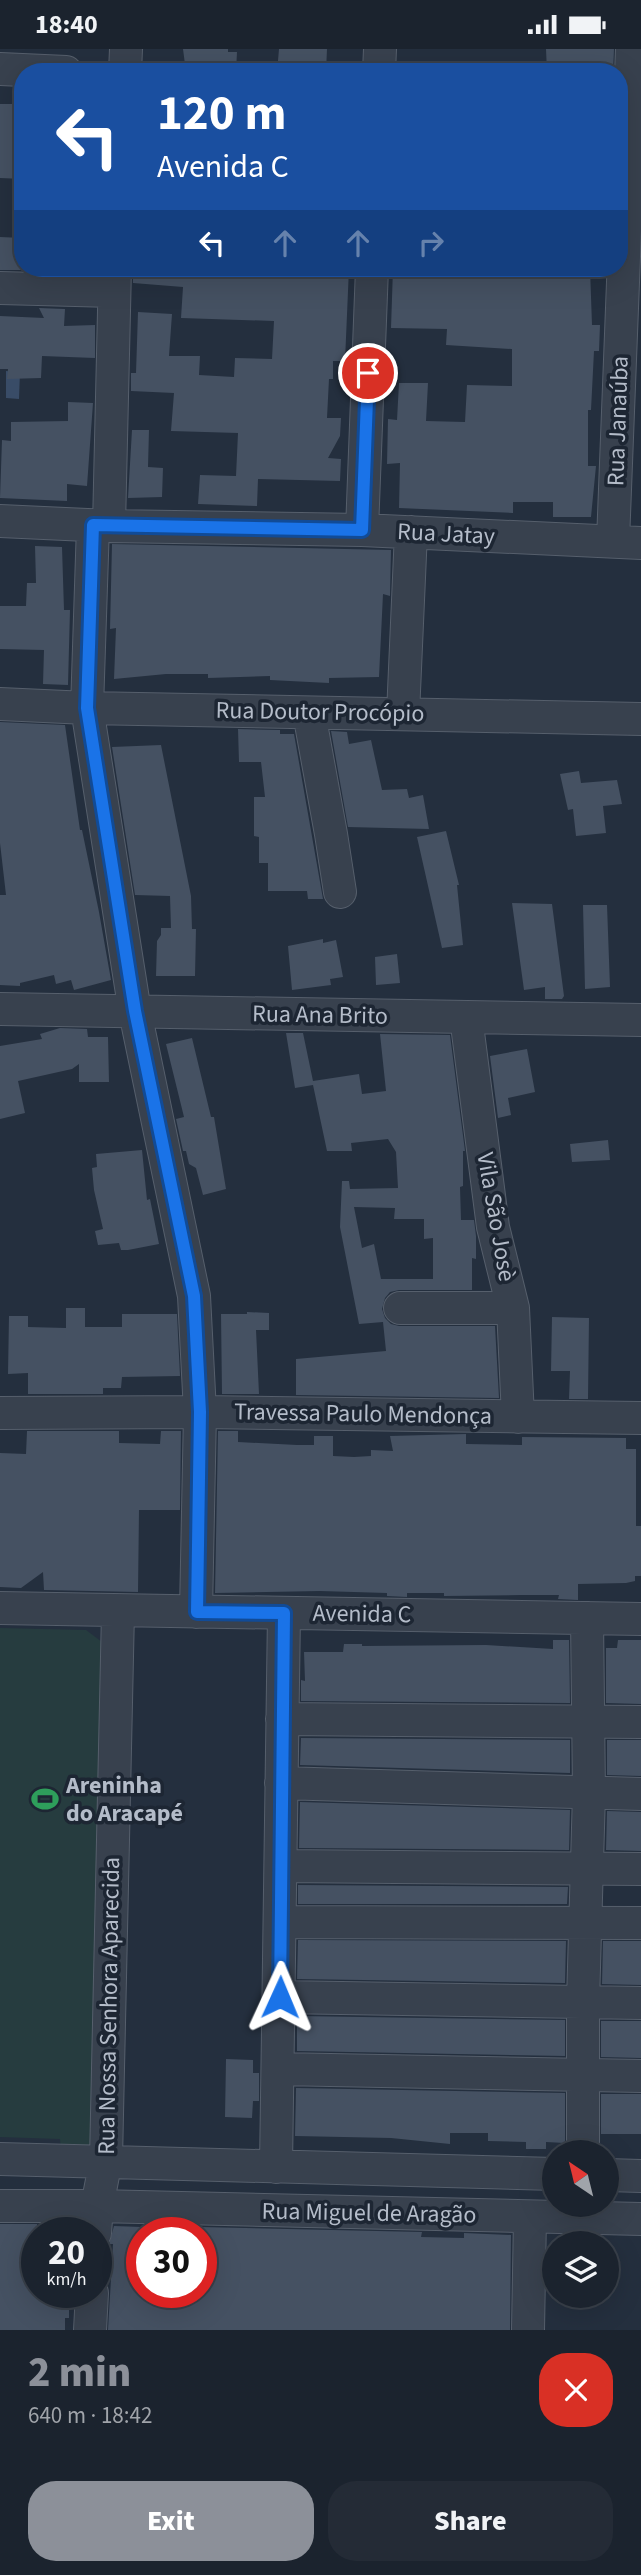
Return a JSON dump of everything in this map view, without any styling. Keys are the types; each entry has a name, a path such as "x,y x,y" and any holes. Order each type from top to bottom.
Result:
{"street":[{"name":"Rua Janaúba","path":"627,542 632,49"},
{"path":"362,530 372,277"},
{"path":"0,288 114,279 101,525 87,708 135,1011 194,1296 200,1412 197,1612"},
{"name":"Rua Jatay","path":"0,521 362,530 627,542"},
{"path":"403,714 411,532"},
{"name":"Rua Doutor Procópio","path":"0,704 641,719"},
{"path":"309,713 340,892"},
{"name":"Rua Ana Brito","path":"0,1009 641,1020"},
{"name":"Vila São Josè","path":"466,1017 493,1227 513,1308 518,1416"},
{"path":"400,1308 513,1308"},
{"name":"Travessa Paulo Mendonça","path":"0,1413 200,1412 641,1418"},
{"name":"Avenida C","path":"0,1608 641,1619"},
{"name":"Rua Nossa Senhora Aparecida","path":"96,2217 106,2160 118,1611"},
{"path":"276,2167 284,1613"},
{"path":"583,2140 584,1922 589,1793 586,1722 587,1618"},
{"path":"282,1719 641,1723"},
{"path":"281,1783 641,1794"},
{"path":"281,1866 641,1869"},
{"path":"281,1922 641,1923"},
{"path":"280,1997 641,2003"},
{"path":"279,2069 641,2076"},
{"name":"Rua Miguel de Aragão","path":"0,2159 542,2174"},
{"path":"620,2175 641,2176"},
{"name":"Rua Miguel de Aragão","path":"0,2206 75,2217"},
{"path":"528,2330 530,2217"},
{"name":"Rua Miguel de Aragão","path":"112,2220 530,2217 641,2219"},
{"path":"90,2330 91,2308"}],"green space":[{"path":"0,1628 86,1630 102,1642 94,2141 81,2153 61,2150 60,2139 0,2137"}],"water":[{"path":"6,371 20,372 19,399 6,398"}],"building":[{"path":"183,49 228,49 228,52 237,52 236,63 185,63"},
{"path":"279,49 327,49 326,63 278,63"},
{"path":"546,49 614,49 613,63 547,63"},
{"path":"0,104 14,104 14,179 0,178"},
{"path":"0,237 14,238 14,270 0,270"},
{"path":"133,277 349,277 345,361 333,361 327,418 341,418 340,436 328,458 341,459 340,481 258,479 257,506 198,504 200,475 236,476 238,433 171,431 174,393 131,391 131,373 136,373 138,312 172,314 169,356 200,356 199,375 234,377 235,358 272,359 274,321 181,318 183,287 133,283"},
{"path":"393,277 590,277 592,325 600,325 599,351 594,351 591,410 588,410 588,466 596,466 591,517 553,517 553,502 513,502 513,513 399,508 400,463 387,464 388,419 397,420 399,383 428,383 426,421 465,422 467,385 512,386 512,349 446,345 447,329 391,328"},
{"path":"39,308 65,309 64,326 95,325 95,358 42,356 41,378 7,379 8,369 0,369 0,316 44,318"},
{"path":"68,402 93,403 87,486 67,484 67,501 0,498 2,440 11,441 11,422 68,421"},
{"path":"132,430 149,430 148,467 163,468 162,497 128,498"},
{"path":"112,544 391,550 390,596 383,594 379,677 329,678 329,683 270,680 270,676 208,678 208,674 166,674 114,679 116,628 110,629"},
{"path":"35,546 62,547 64,610 70,610 68,685 43,684 44,650 0,649 0,606 26,606 27,583 36,583"},
{"path":"0,722 65,725 80,830 111,980 74,990 71,980 56,984 54,975 20,983 20,986 0,985 0,895 6,895 0,843"},
{"path":"238,729 280,730 280,734 294,734 323,899 308,899 307,891 268,891 268,863 259,863 259,837 254,836 254,797 265,797 261,762 239,762"},
{"path":"331,731 347,732 349,744 371,740 382,790 407,789 409,798 423,795 429,829 348,827"},
{"path":"161,745 191,896 192,929 196,929 195,976 156,976 157,941 161,928 171,928 170,896 135,895 112,747"},
{"path":"579,771 581,783 617,780 622,804 603,806 606,833 576,836 573,809 568,810 560,774"},
{"path":"446,831 459,885 463,945 442,948 417,837"},
{"path":"512,903 552,904 564,996 562,999 545,999 545,987 524,990"},
{"path":"583,905 607,905 610,987 585,989"},
{"path":"323,939 323,943 336,940 343,977 330,979 331,985 292,990 288,946"},
{"path":"397,954 400,983 376,985 375,957"},
{"path":"60,1028 87,1029 88,1037 108,1037 109,1082 79,1082 79,1064 72,1069 18,1081 25,1113 0,1119 0,1046 42,1039 40,1034"},
{"path":"286,1033 303,1033 313,1081 359,1074 362,1094 386,1091 380,1034 450,1035 465,1151 463,1186 460,1187 461,1220 474,1220 476,1236 476,1259 472,1258 472,1290 399,1290 390,1292 382,1309 391,1324 399,1326 495,1326 499,1398 296,1395 296,1359 386,1351 383,1322 359,1324 340,1227 342,1181 349,1181 350,1189 398,1188 396,1152 388,1139 351,1143 352,1151 327,1151 313,1085 295,1088","holes":["354,1207 395,1208 394,1219 424,1219 424,1239 433,1238 433,1279 381,1279 374,1244 362,1248"]},
{"path":"192,1038 211,1117 214,1117 226,1189 203,1195 196,1168 189,1164 186,1151 183,1151 176,1119 184,1117 166,1044"},
{"path":"527,1049 535,1092 508,1098 511,1115 498,1118 490,1056"},
{"path":"608,1140 610,1160 572,1162 570,1144"},
{"path":"142,1150 147,1200 150,1199 159,1244 128,1250 121,1250 119,1243 98,1245 95,1231 103,1229 94,1190 92,1168 97,1167 96,1154"},
{"path":"66,1308 85,1308 85,1327 122,1327 122,1314 177,1314 180,1376 122,1377 121,1388 103,1388 103,1394 28,1394 28,1373 8,1374 9,1316 28,1316 28,1327 66,1328"},
{"path":"269,1313 269,1330 256,1330 259,1394 222,1394 221,1314"},
{"path":"552,1317 589,1318 588,1399 569,1399 570,1371 551,1371"},
{"path":"27,1431 119,1431 119,1443 160,1444 161,1431 181,1431 180,1510 139,1510 138,1592 44,1590 43,1572 21,1588 0,1587 0,1453 26,1454"},
{"path":"218,1431 238,1431 238,1442 297,1445 314,1445 314,1436 333,1436 333,1456 354,1457 371,1456 371,1450 393,1451 390,1436 466,1434 466,1444 522,1445 522,1437 626,1438 626,1449 636,1449 636,1526 641,1526 641,1576 635,1576 635,1581 626,1583 578,1584 578,1600 558,1599 559,1595 444,1596 444,1593 407,1593 407,1597 387,1596 387,1593 320,1591 215,1593"},
{"path":"553,1640 569,1640 570,1703 301,1701 301,1680 305,1681 304,1652 343,1652 344,1644 486,1645 553,1649"},
{"path":"618,1640 641,1640 641,1704 606,1703 606,1648 617,1648"},
{"path":"301,1738 570,1740 570,1773 300,1765"},
{"path":"607,1740 641,1740 641,1776 607,1775"},
{"path":"300,1802 570,1810 569,1850 299,1848"},
{"path":"607,1811 641,1812 641,1851 606,1850"},
{"path":"298,1885 568,1887 567,1904 298,1904"},
{"path":"298,1940 566,1941 565,1983 297,1979"},
{"path":"603,1941 641,1941 641,1985 602,1984"},
{"path":"297,2016 565,2020 565,2056 297,2051"},
{"path":"601,2021 641,2021 641,2058 601,2057"},
{"path":"226,2059 253,2060 253,2073 259,2073 259,2101 253,2101 252,2118 225,2117"},
{"path":"296,2088 565,2093 565,2140 542,2140 542,2149 526,2149 526,2142 488,2141 488,2133 450,2133 450,2144 391,2138 295,2136"},
{"path":"601,2094 641,2094 641,2134 601,2134"},
{"path":"0,2224 21,2224 21,2308 69,2308 69,2318 65,2318 65,2330 0,2330"},
{"path":"114,2226 126,2226 126,2308 217,2308 217,2227 422,2232 421,2237 464,2238 464,2233 511,2235 510,2330 108,2330 109,2308 112,2308"}],"place":[{"name":"Areninha do Aracapé","path":"45,1799"}],"route":[{"path":"280,1997 284,1613 197,1612 200,1412 194,1296 135,1011 87,708 93,525 362,530 368,373"}]}
